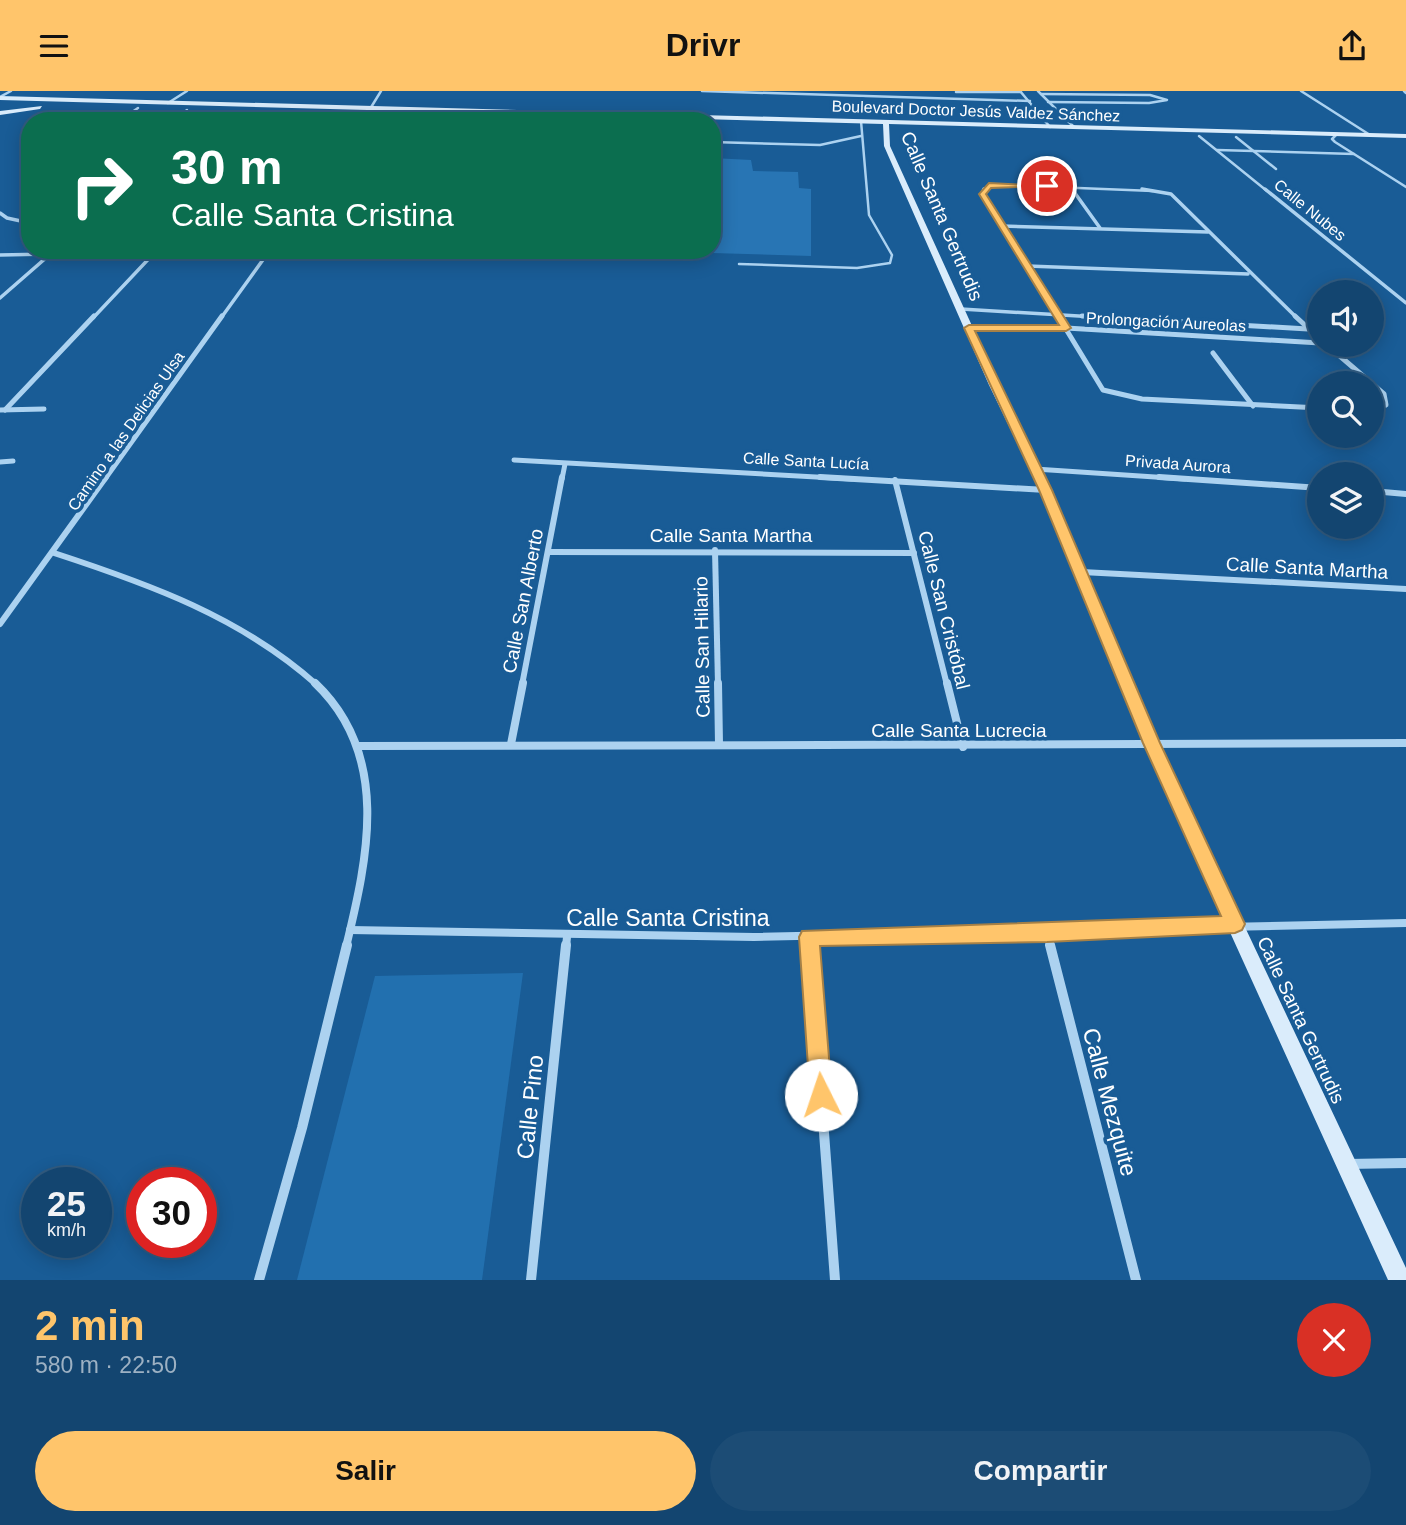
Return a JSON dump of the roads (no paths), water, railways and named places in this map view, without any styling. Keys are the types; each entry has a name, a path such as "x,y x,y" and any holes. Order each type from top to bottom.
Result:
{"main road":[{"name":"Boulevard Doctor Jesús Valdez Sánchez","path":"0,101 169,103 369,112"},
{"name":"Boulevard Doctor Jesús Valdez Sánchez","path":"0,101 46,106 138,109 369,112"},
{"path":"0,113 46,106"},
{"name":"Boulevard Doctor Jesús Valdez Sánchez","path":"721,121 1199,137 1406,136"},
{"name":"Boulevard Doctor Jesús Valdez Sánchez","path":"721,123 861,124"},
{"name":"Boulevard Doctor Jesús Valdez Sánchez","path":"885,125 1074,127 1406,141"},
{"name":"Calle Santa Gertrudis","path":"885,125 887,146 1046,490 1151,743 1400,1280"}],"street":[{"name":"Calle Nubes","path":"1199,137 1406,303"},
{"path":"1334,137 1354,154 1406,187"},
{"path":"1307,328 1249,274 1178,199 1146,189 993,185 986,187 982,194 1066,328 1096,383 1103,390 1125,397 1307,408"},
{"path":"1070,187 1100,228"},
{"path":"0,215 21,221"},
{"path":"1001,226 1208,232"},
{"path":"0,255 21,255"},
{"path":"0,298 44,259"},
{"path":"3,410 148,259"},
{"name":"Camino a las Delicias Ulsa","path":"0,624 264,259"},
{"path":"1027,266 1249,274"},
{"name":"Prolongación Aureolas","path":"961,309 1307,329"},
{"name":"Prolongación Aureolas","path":"969,328 1066,328 1307,340"},
{"path":"1213,353 1252,406"},
{"path":"1340,357 1357,371"},
{"path":"3,410 44,409"},
{"name":"Calle Santa Lucía","path":"514,460 1046,490"},
{"path":"0,462 13,461"},
{"name":"Calle San Alberto","path":"511,744 565,464"},
{"name":"Privada Aurora","path":"1035,469 1307,487"},
{"name":"Calle San Cristóbal","path":"895,480 962,747"},
{"path":"1384,492 1406,493"},
{"name":"Calle Santa Martha","path":"548,552 715,550 914,553"},
{"name":"Calle San Hilario","path":"715,550 719,744"},
{"path":"54,552 152,587 264,644 301,669 325,694 343,716 358,746 369,807 350,930 293,1168 259,1280"},
{"name":"Calle Santa Martha","path":"1082,572 1406,589"},
{"name":"Calle Santa Lucrecia","path":"358,746 719,744 962,747 1151,743 1406,743"},
{"name":"Calle Santa Cristina","path":"350,930 567,937 809,937 1047,933 1235,924 1406,923"},
{"name":"Calle Mezquite","path":"1047,933 1136,1280"},
{"name":"Calle Pino","path":"531,1280 567,937"},
{"path":"809,937 835,1280"},
{"path":"1347,1164 1406,1163"}],"lane":[{"path":"0,101 11,91"},
{"path":"169,103 187,91"},
{"path":"369,112 381,91"},
{"path":"702,91 1030,101"},
{"path":"1088,91 1103,102"},
{"path":"1301,91 1370,135"},
{"path":"956,92 962,100"},
{"path":"956,92 1021,92 1050,127"},
{"path":"1040,93 1158,96 1167,100 1048,102"},
{"path":"1040,93 1074,127"},
{"path":"133,112 138,109"},
{"path":"739,264 857,268 890,263 892,255 869,215 861,124"},
{"path":"721,142 820,145 861,136"},
{"path":"1236,137 1276,169"},
{"path":"1217,150 1354,154"}]}
